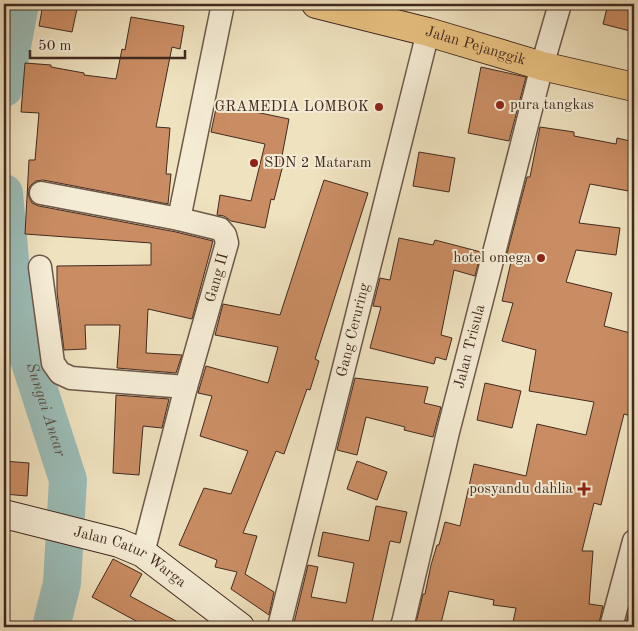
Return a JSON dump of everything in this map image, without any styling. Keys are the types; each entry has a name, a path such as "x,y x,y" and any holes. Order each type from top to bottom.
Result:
{"main road":[{"name":"Jalan Pejanggik","path":"316,4 380,11 428,32 542,66 634,87"},
{"name":"Jalan Catur Warga","path":"6,514 131,548 240,627"}],"street":[{"path":"41,193 179,219 223,4"},
{"name":"Jalan Trisula","path":"401,627 448,432 542,66 560,4"},
{"name":"Gang Ceruring","path":"279,627 428,32"},
{"name":"Gang II","path":"131,548 186,387 226,243 225,235 220,229 179,219"},
{"path":"40,267 53,363 60,373 71,378 186,387"},
{"path":"612,627 634,541"}],"building":[{"path":"43,4 78,4 72,32 39,26"},
{"path":"608,4 634,4 634,32 603,24"},
{"path":"131,17 184,26 180,49 172,47 156,127 170,128 166,174 171,174 168,204 43,180 36,181 28,190 32,203 39,206 176,232 213,241 192,319 148,309 146,353 182,355 176,373 117,368 120,325 85,325 86,349 64,350 57,292 57,266 151,265 151,243 25,234 29,160 35,160 39,113 21,112 25,63 51,65 51,67 84,73 84,75 116,79 122,49 125,50"},
{"name":"pura tangkas","path":"481,67 526,77 509,141 468,133"},
{"path":"217,104 289,119 282,156 285,157 274,200 271,199 265,228 231,221 224,216 217,215 220,195 251,201 265,144 211,132"},
{"path":"540,127 574,132 574,136 616,144 617,138 634,142 634,192 590,184 579,223 620,228 616,255 576,250 566,282 612,293 604,326 634,334 634,417 624,414 601,505 594,503 582,551 593,551 589,604 603,606 598,627 512,627 516,608 493,605 494,600 449,591 440,627 415,627 431,565 445,522 460,526 474,464 526,476 537,424 586,435 594,402 529,391 536,350 502,341 513,303 502,301 511,262 505,261 527,177 530,177"},
{"path":"419,152 455,158 449,192 413,186"},
{"path":"324,180 368,193 315,359 319,361 310,390 307,389 284,454 276,451 243,533 257,536 245,574 274,592 269,615 231,589 237,572 215,567 217,560 179,545 204,488 231,494 248,451 200,436 212,396 198,393 206,366 268,383 278,347 215,335 223,304 280,315"},
{"path":"399,238 433,245 435,240 481,252 475,276 454,270 441,335 452,338 446,360 436,357 434,364 370,348 381,307 373,306 380,278 390,280"},
{"path":"355,378 428,387 424,403 441,407 433,437 404,430 405,427 366,417 357,455 337,450"},
{"path":"485,383 521,391 512,428 477,420"},
{"path":"116,395 169,399 162,428 143,426 139,475 113,473"},
{"path":"4,461 29,463 27,496 4,494"},
{"path":"357,461 387,472 377,500 347,489"},
{"path":"376,506 407,512 400,543 390,541 371,627 293,627 308,565 318,567 311,597 346,603 354,563 318,556 323,532 369,541"},
{"path":"113,559 142,574 130,596 187,627 147,627 92,597"},
{"path":"634,591 634,627 625,627"}],"waterway":[{"name":"Sungai Ancar","path":"4,88 20,4"},
{"name":"Sungai Ancar","path":"4,193 15,316 68,480 62,583 51,627"}],"place":[{"name":"pura tangkas","path":"500,105"},
{"name":"GRAMEDIA LOMBOK","path":"379,107"},
{"name":"SDN 2 Mataram","path":"254,163"},
{"name":"hotel omega","path":"541,258"},
{"name":"posyandu dahlia","path":"584,489"}]}
